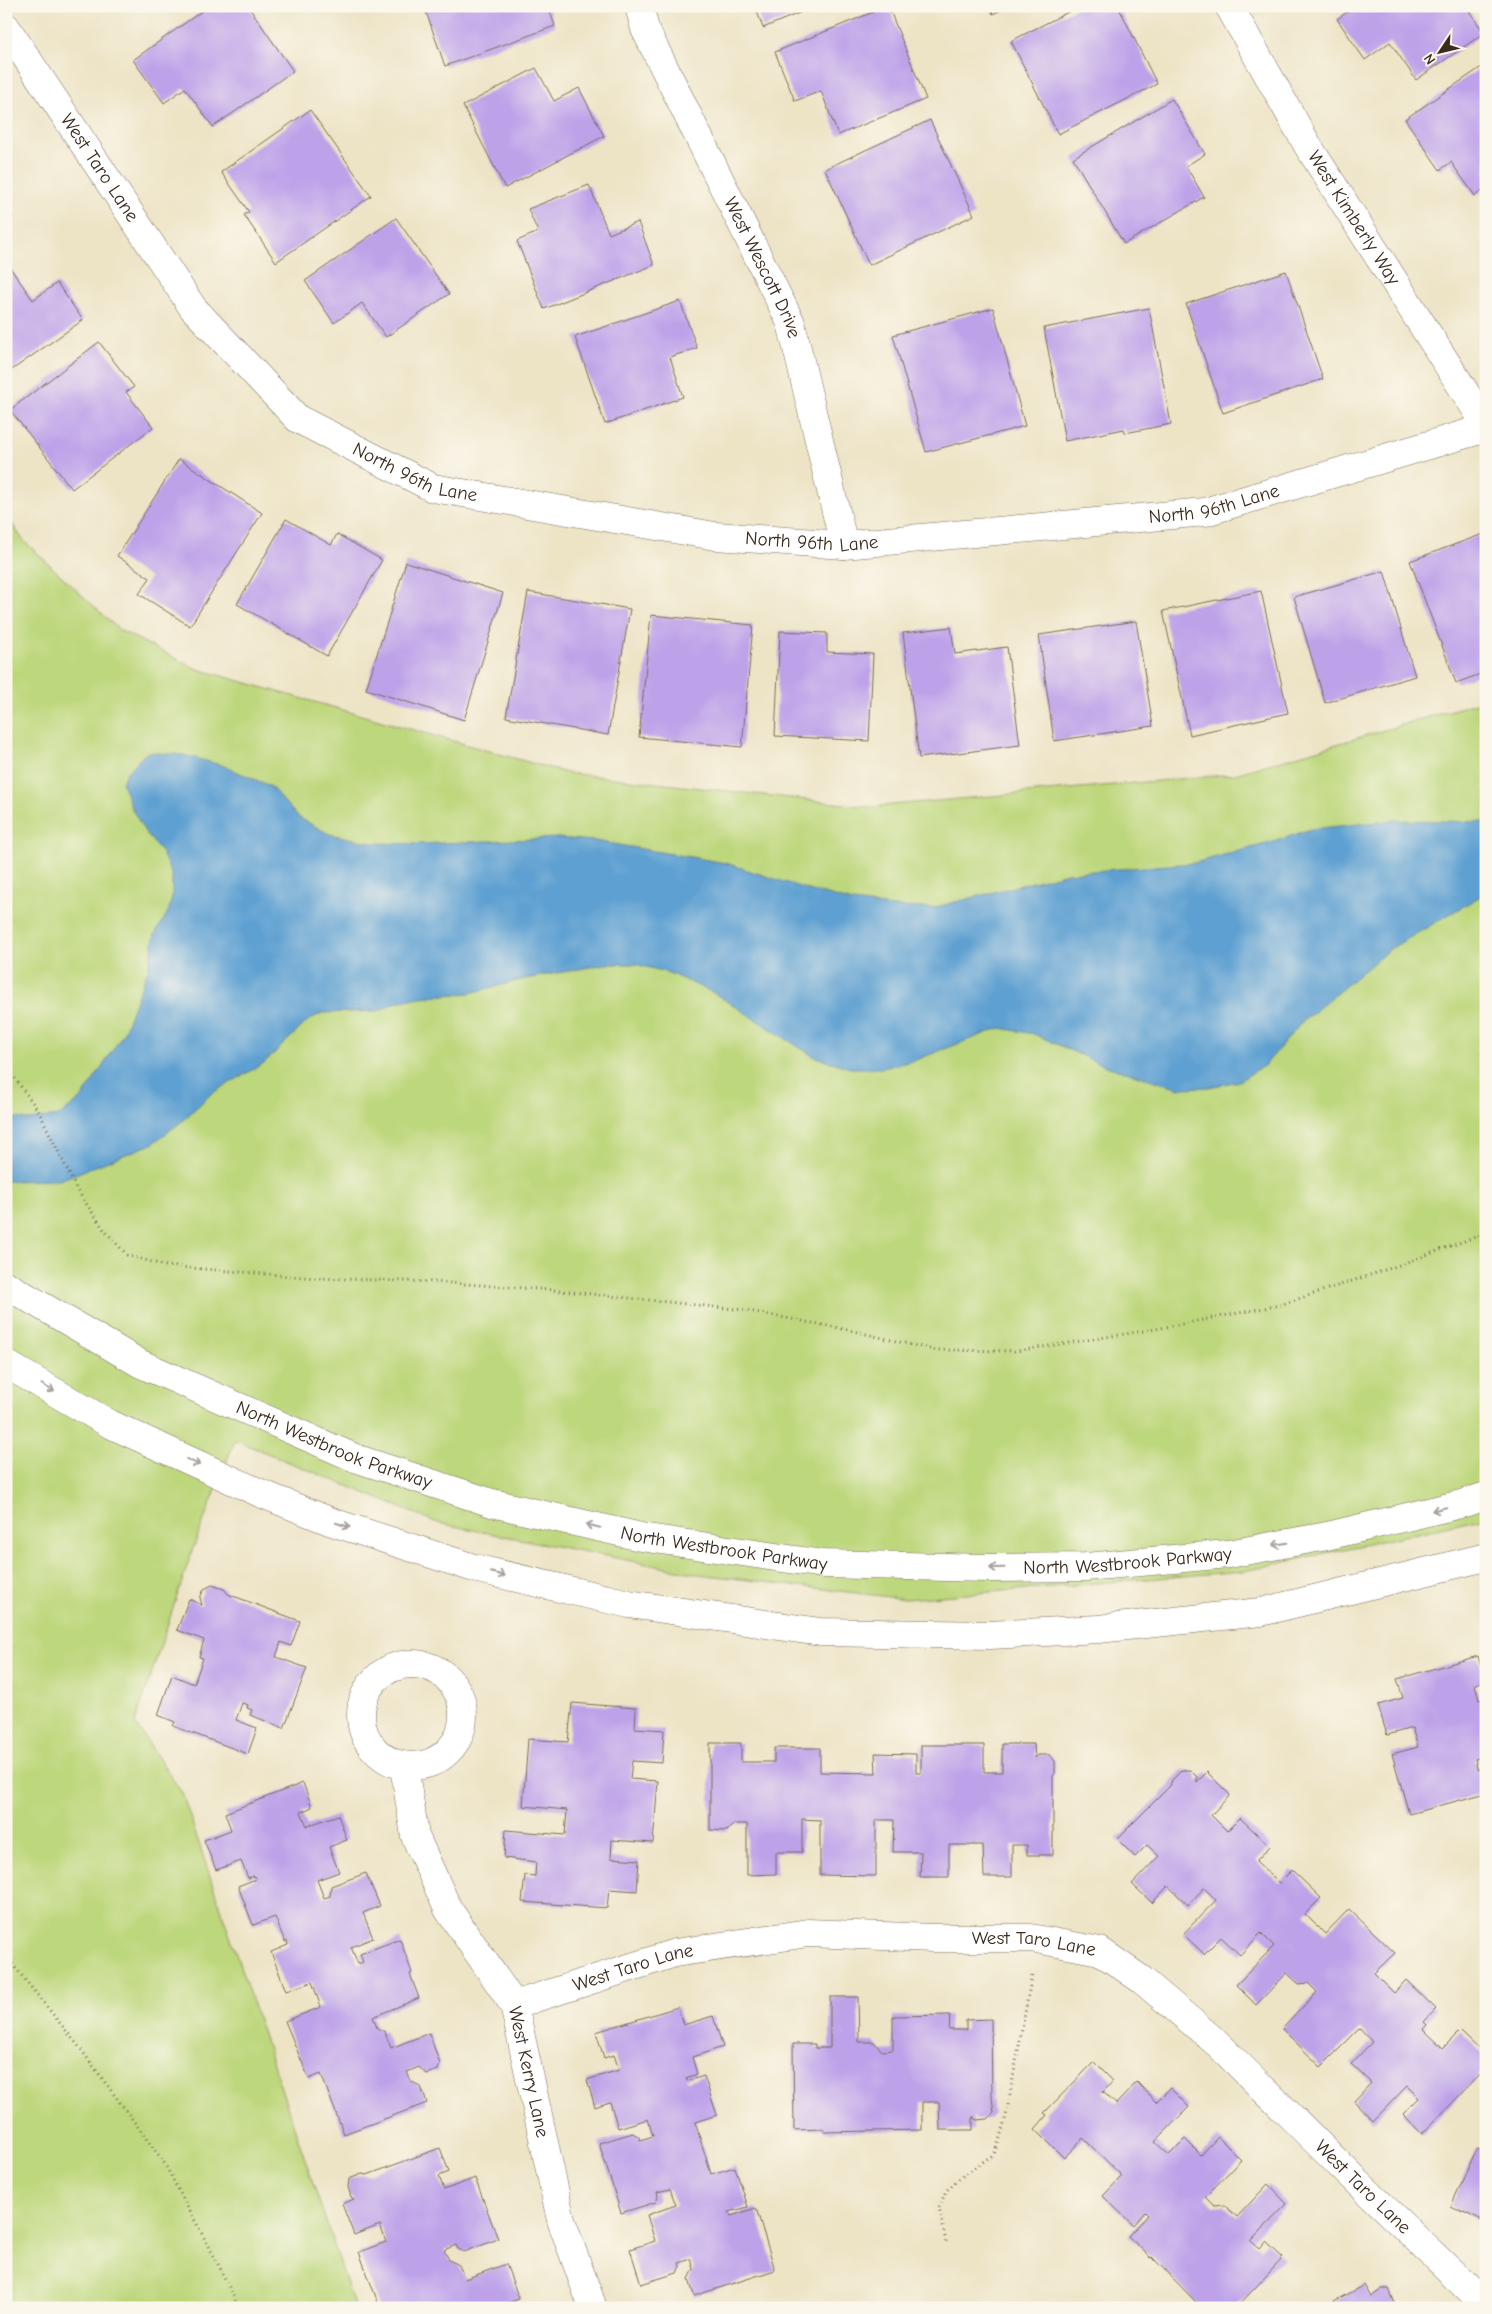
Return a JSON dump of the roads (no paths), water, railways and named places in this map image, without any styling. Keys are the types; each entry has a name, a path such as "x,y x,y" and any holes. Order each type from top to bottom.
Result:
{"street":[{"name":"West Wescott Drive","path":"639,6 645,29 791,323 844,545"},
{"name":"West Kimberly Way","path":"1229,6 1308,146 1486,426"},
{"name":"West Taro Lane","path":"6,27 193,308"},
{"name":"North 96th Lane","path":"193,308 298,419 433,488 715,536 844,545 1205,512 1486,426"},
{"name":"North Westbrook Parkway","path":"6,1285 141,1364 355,1458 492,1503 641,1537 823,1564 987,1568 1086,1567 1228,1554 1327,1536 1461,1504 1486,1496"},
{"path":"6,1364 110,1424 260,1493 332,1522 474,1568 610,1600 820,1632 990,1635 1098,1629 1261,1612 1486,1558"},
{"name":"West Kerry Lane","path":"404,1766 415,1836 448,1909 514,2005 561,2220 593,2308"},
{"name":"West Taro Lane","path":"514,2005 675,1953 808,1933 1039,1940 1100,1951 1142,1980 1218,2044 1355,2180 1486,2304"}],"water":[{"path":"147,752 184,755 224,766 270,786 298,817 329,834 373,843 418,844 558,838 595,841 726,863 812,891 853,902 892,907 932,908 1068,873 1194,863 1273,842 1311,829 1396,820 1486,822 1486,893 1390,949 1304,1020 1265,1065 1239,1081 1209,1087 1180,1088 1105,1066 1034,1034 1000,1028 913,1061 883,1068 850,1068 813,1056 714,993 669,973 635,964 606,964 525,979 470,993 420,997 397,1002 378,1011 322,1013 309,1020 264,1063 211,1094 181,1122 152,1144 60,1180 6,1181 6,1116 28,1120 59,1116 82,1098 123,1034 148,969 155,934 168,912 172,898 172,876 162,853 145,832 132,809 122,783 126,773"}]}
